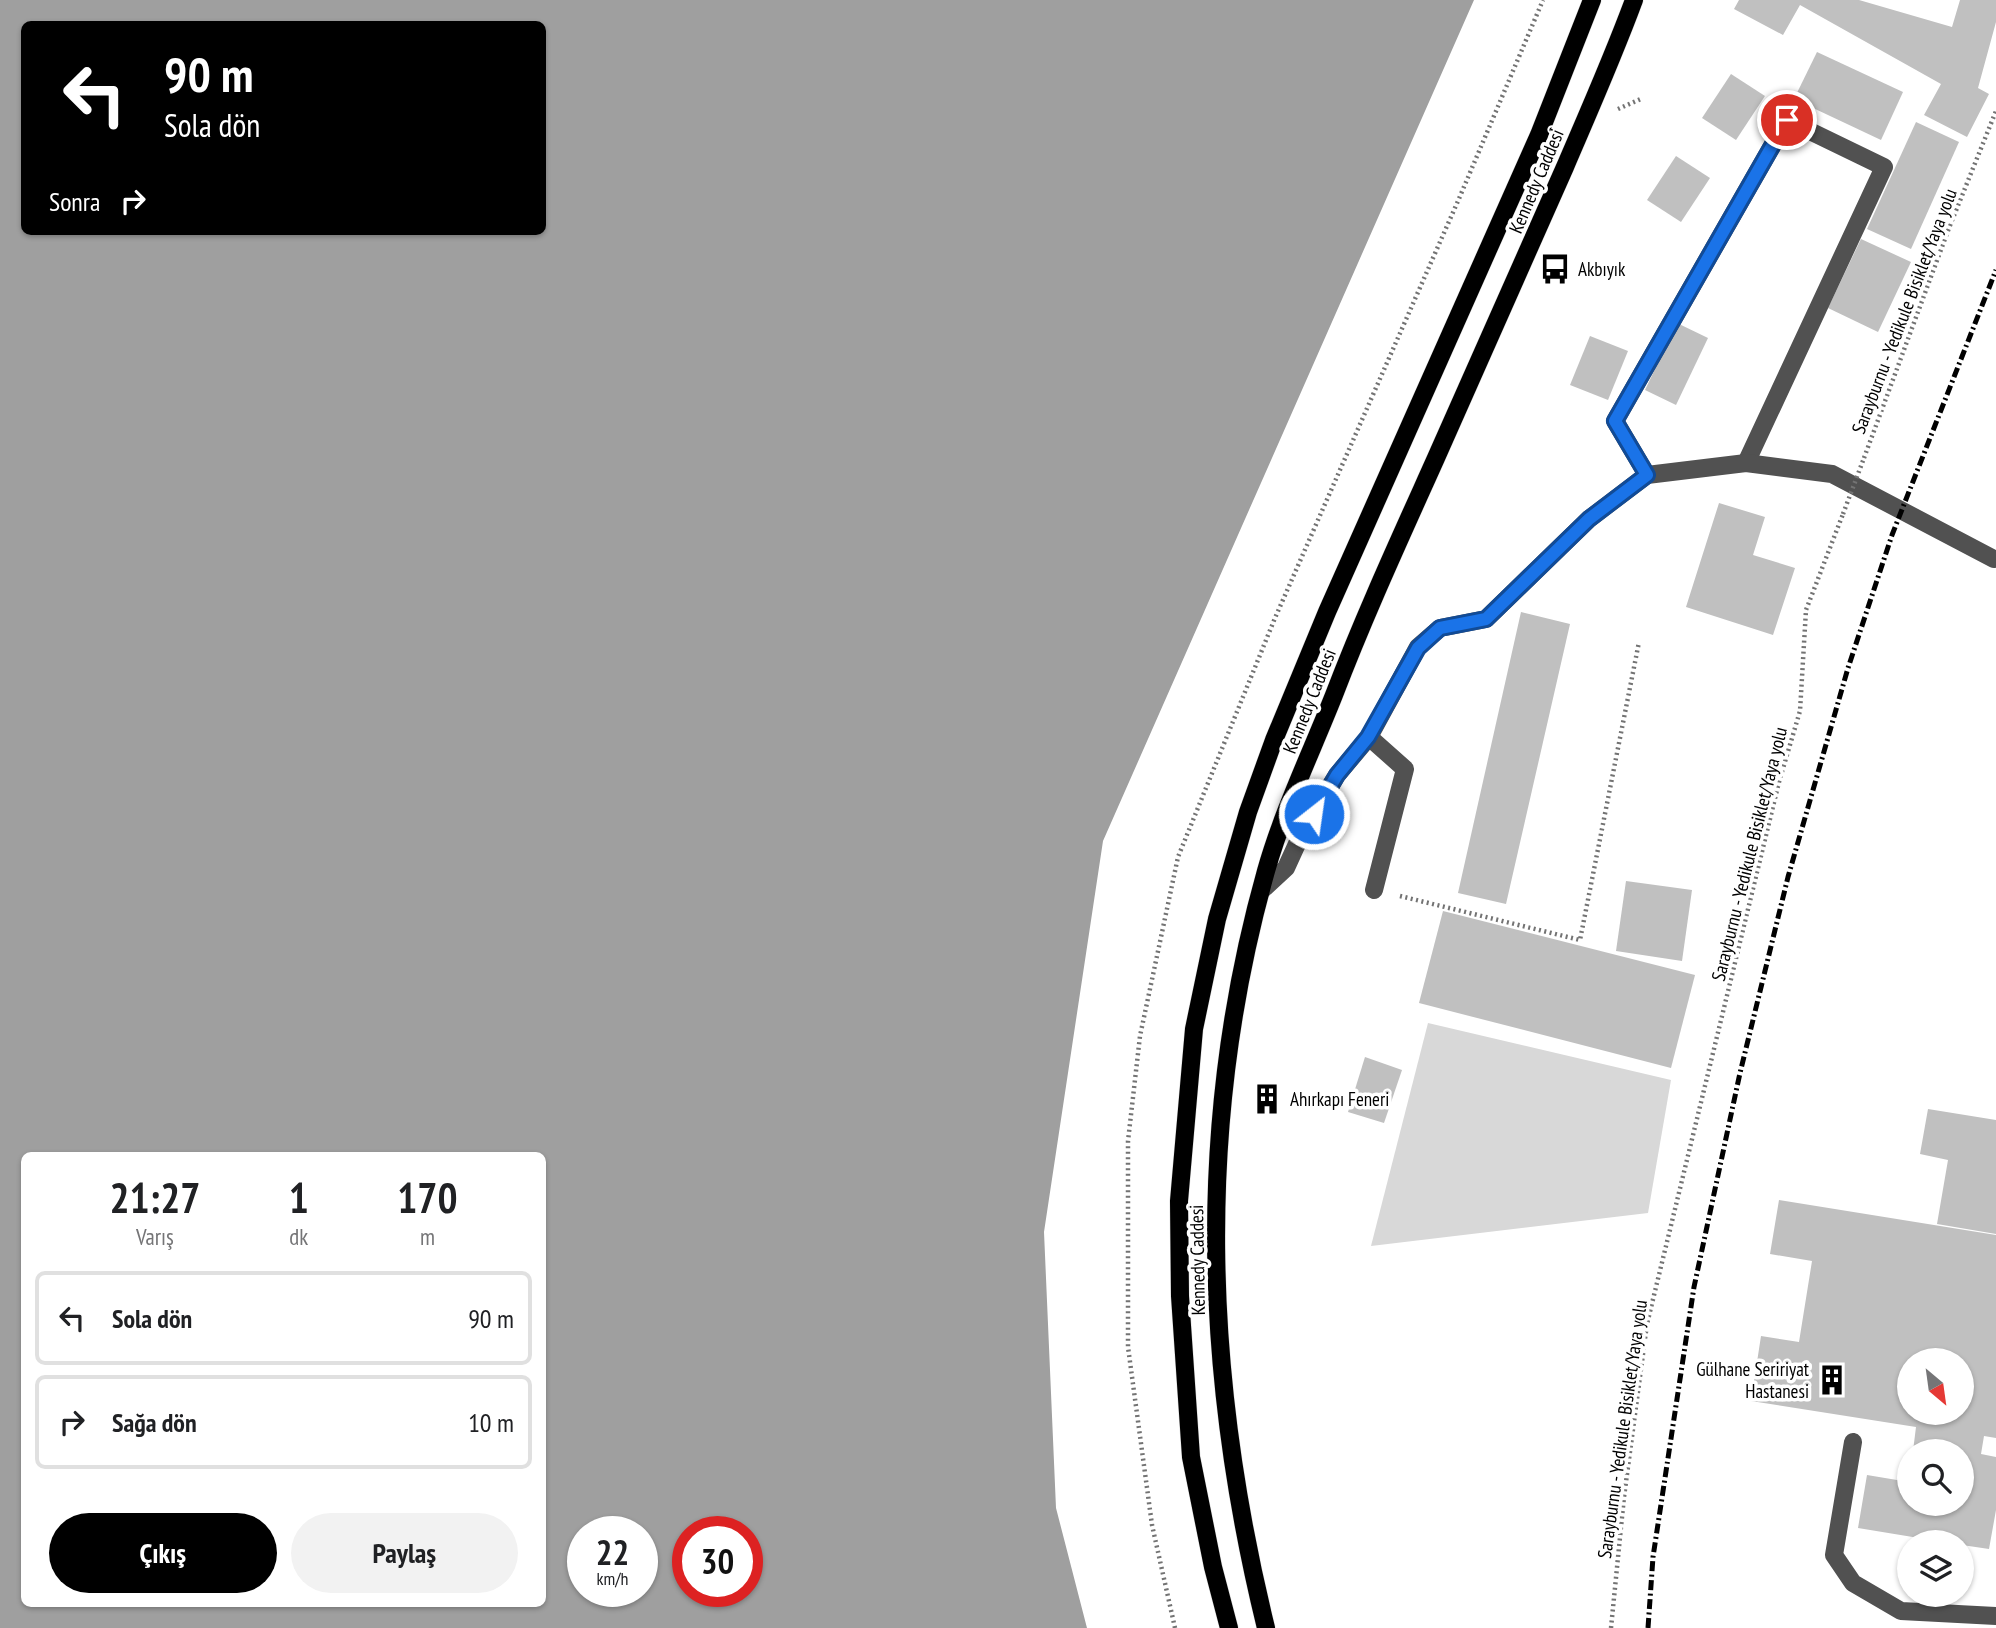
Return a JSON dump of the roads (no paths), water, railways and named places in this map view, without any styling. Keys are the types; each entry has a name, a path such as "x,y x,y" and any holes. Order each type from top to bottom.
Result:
{"main road":[{"name":"Kennedy Caddesi","path":"1229,1628 1213,1567 1191,1457 1180,1296 1179,1201 1194,1029 1217,919 1248,812 1274,740 1327,612 1539,135 1592,0"},
{"name":"Kennedy Caddesi","path":"1266,1628 1250,1564 1225,1409 1216,1293 1219,1133 1232,1028 1261,891 1294,794 1360,628 1502,311 1616,48 1634,0"}],"street":[{"path":"1647,475 1615,421 1787,120 1884,167 1746,463"},
{"path":"1261,891 1286,868 1302,833 1337,775 1368,737 1418,648 1440,628 1486,619 1589,519 1647,475 1746,463 1832,474 1995,557"},
{"path":"1368,737 1405,769 1374,890"},
{"path":"1853,1442 1834,1555 1853,1583 1901,1611 1996,1616"}],"railway":[{"path":"1648,1628 1653,1557 1694,1287 1740,1073 1788,877 1848,668 1892,535 1996,270"}],"place":[{"name":"Akbıyık","path":"1555,269"},
{"name":"Ahırkapı Feneri","path":"1267,1099"},
{"name":"Gülhane Seririyat Hastanesi","path":"1832,1380"}]}
